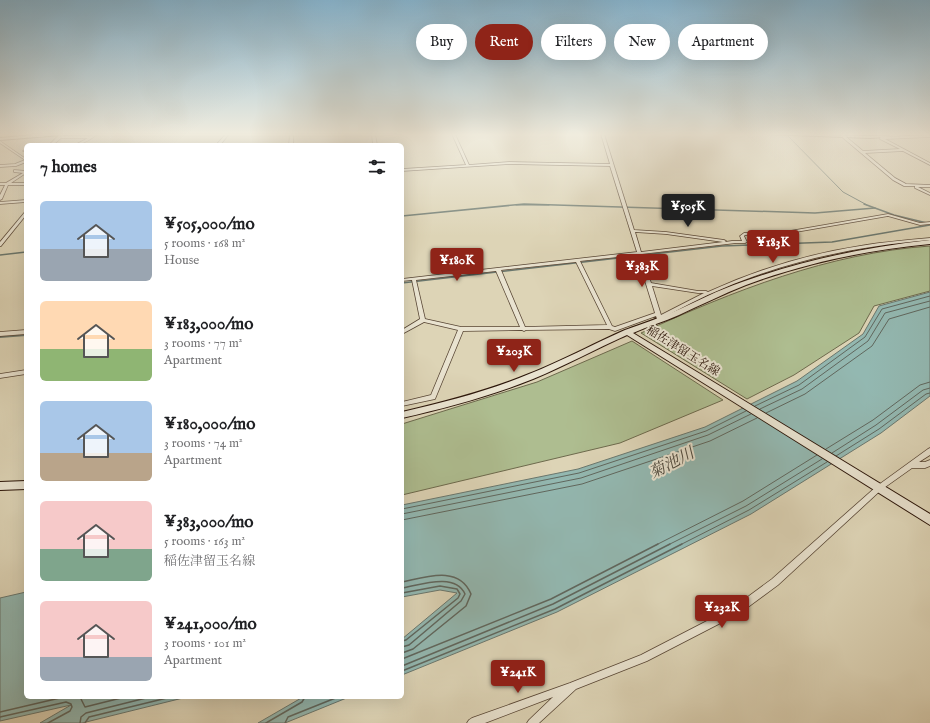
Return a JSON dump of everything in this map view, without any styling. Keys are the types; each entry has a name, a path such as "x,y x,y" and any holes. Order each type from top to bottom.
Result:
{"main road":[{"path":"627,332 658,317 790,269 865,251 930,242"},
{"name":"稲佐津留玉名線","path":"404,415 460,401 519,382 577,357 627,332 930,520"},
{"path":"0,486 24,485"}],"street":[{"path":"404,170 432,168"},
{"path":"612,168 633,231 658,317"},
{"path":"880,168 894,179 905,185 930,186"},
{"path":"15,171 24,170"},
{"path":"0,199 7,184 24,173"},
{"path":"0,184 24,184"},
{"path":"916,186 929,193"},
{"path":"919,193 929,193"},
{"path":"0,204 24,201"},
{"path":"0,244 24,215"},
{"path":"404,280 414,281 744,242 742,236 744,234 790,232 888,216 920,224 930,223"},
{"path":"633,231 666,233 736,242"},
{"path":"404,331 423,320 461,329 610,327 615,329 658,317 711,292 798,260 883,244 930,239"},
{"path":"578,262 610,327"},
{"path":"499,271 524,329"},
{"path":"414,281 423,320"},
{"path":"649,284 698,292 711,292"},
{"path":"404,404 432,397 461,329"},
{"path":"0,334 24,332"},
{"path":"0,376 24,372"},
{"path":"472,723 644,658 737,610 775,582 875,486 911,465 930,451"},
{"path":"911,465 925,465 930,463"},
{"path":"532,723 573,686"}],"green space":[{"path":"930,246 930,291 874,306 859,333 794,375 747,399 641,333 676,317 782,276 855,257 892,250"},
{"path":"632,341 723,400 620,443 404,495 404,423 537,382"}],"water":[{"name":"菊池川","path":"930,292 930,396 881,433 751,514 557,612 404,674 404,637 457,593 440,590 404,597 404,505 578,469 705,427 797,381 863,334 879,306"},
{"path":"24,592 24,699 179,699 82,723 40,723 71,705 0,721 0,598"},
{"path":"300,699 344,699 285,723 258,723"}],"waterway":[{"path":"819,168 843,192 867,205"},
{"path":"404,216 524,204 815,213 875,208"},
{"path":"864,204 875,208"},
{"path":"516,205 549,205"},
{"path":"875,208 894,215 927,223"},
{"path":"404,283 722,246 832,242 930,225"},
{"path":"0,255 24,252"},
{"path":"0,337 24,335"}]}
